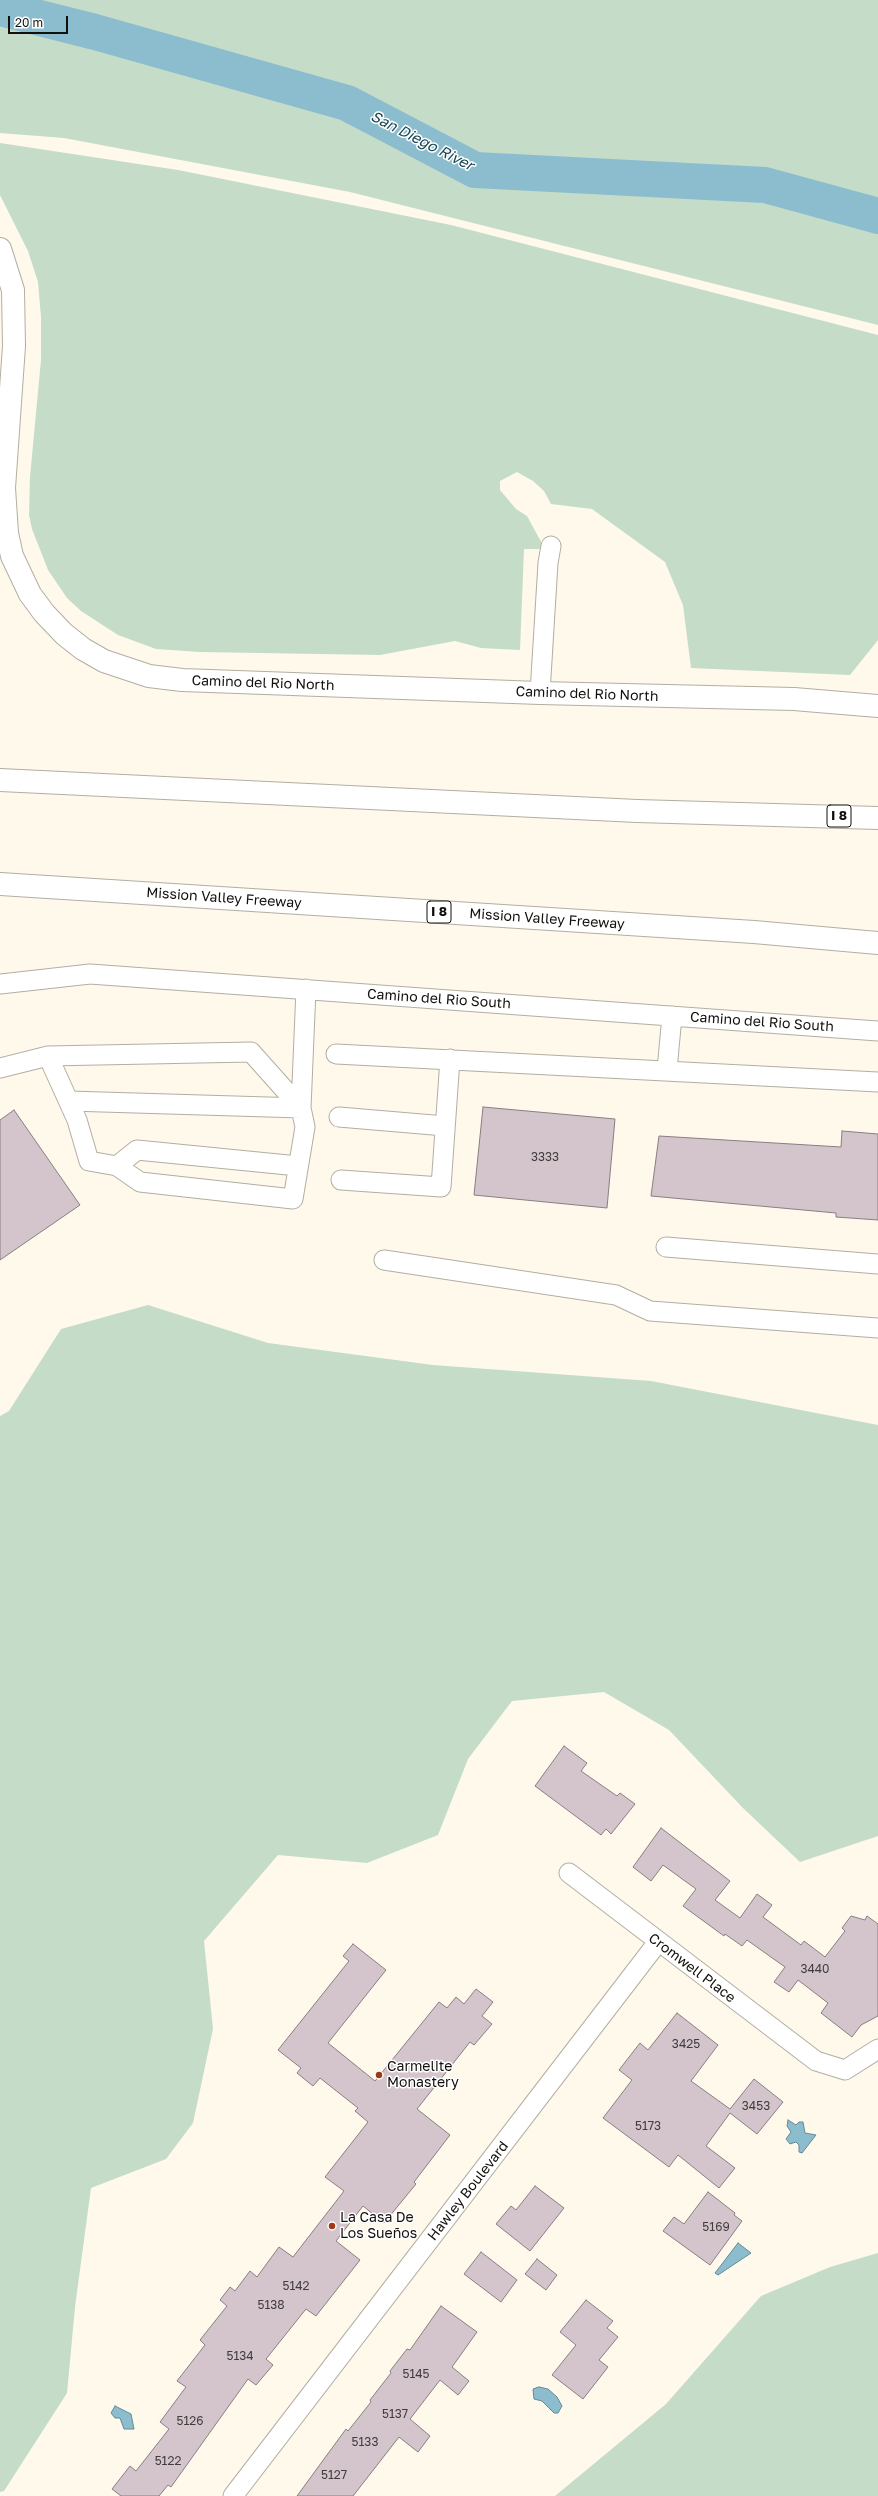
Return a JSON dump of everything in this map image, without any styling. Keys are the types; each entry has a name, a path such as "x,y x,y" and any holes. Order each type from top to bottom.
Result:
{"main road":[{"name":"Camino del Rio North","path":"0,249 13,290 14,346 4,488 7,534 12,556 30,594 44,613 64,634 83,649 104,661 148,676 182,680 540,693 794,699 878,706"},
{"name":"I 8","path":"0,780 638,811 878,818"},
{"name":"Mission Valley Freeway","path":"0,884 754,932 878,943"}],"street":[{"path":"540,693 548,563 551,546"},
{"name":"Camino del Rio South","path":"0,984 90,974 878,1031"},
{"path":"48,1056 77,1120 88,1161 117,1166 140,1182 293,1199 305,1127 301,1108 306,989"},
{"path":"667,1070 672,1016"},
{"path":"0,1068 48,1056 251,1052 301,1108"},
{"path":"336,1054 878,1082"},
{"path":"341,1180 441,1187 450,1059"},
{"path":"68,1101 301,1108"},
{"path":"339,1117 445,1126"},
{"path":"117,1166 137,1150 298,1166"},
{"path":"666,1248 878,1264"},
{"path":"384,1260 616,1295 650,1311 878,1328"},
{"name":"Cromwell Place","path":"569,1873 816,2061 845,2070 878,2049"},
{"name":"Hawley Boulevard","path":"233,2496 658,1942"}],"green space":[{"path":"0,0 878,0 878,325 350,192 64,138 0,133"},
{"path":"0,143 178,170 451,225 878,335 878,640 850,675 691,668 683,605 665,562 592,509 551,504 544,491 533,481 517,472 500,481 500,490 516,509 527,516 545,549 524,549 520,650 481,648 455,641 380,655 200,652 156,649 118,635 81,611 67,598 48,570 32,529 29,515 30,477 41,360 41,317 38,282 28,251 0,195"},
{"path":"148,1305 268,1343 433,1365 651,1381 878,1425 878,1836 800,1862 743,1808 669,1730 604,1692 512,1701 468,1759 438,1835 367,1863 278,1855 204,1941 213,2029 193,2123 166,2159 91,2188 75,2307 67,2393 4,2491 0,2492 0,1416 9,1411 61,1329"},
{"path":"878,2253 878,2496 555,2496 666,2404 761,2296 830,2267"}],"water":[{"path":"788,2120 796,2125 799,2122 803,2122 805,2133 816,2135 802,2153 799,2152 799,2145 796,2142 790,2144 786,2139 791,2132 787,2126"},
{"path":"738,2243 751,2253 718,2275 715,2273"},
{"path":"539,2387 548,2389 557,2397 562,2406 558,2413 554,2413 542,2401 534,2399 533,2389"},
{"path":"115,2406 131,2414 134,2429 124,2429 120,2418 115,2418 111,2413"}],"building":[{"path":"483,1107 615,1119 607,1208 474,1195"},
{"path":"14,1110 80,1205 0,1260 0,1120"},
{"path":"842,1131 878,1134 878,1220 836,1217 836,1213 651,1196 659,1136 841,1147"},
{"path":"564,1746 587,1763 581,1771 617,1796 620,1793 635,1804 611,1834 606,1829 601,1835 535,1786"},
{"path":"661,1828 730,1881 715,1900 740,1918 757,1894 772,1905 763,1917 801,1945 804,1941 825,1957 845,1931 842,1928 851,1916 865,1920 867,1916 878,1924 878,2016 861,2025 852,2037 821,2013 828,2003 798,1980 789,1992 774,1982 785,1967 747,1940 742,1946 725,1934 724,1936 683,1906 696,1889 663,1865 651,1881 633,1867"},
{"path":"353,1944 386,1970 328,2043 375,2081 439,2002 447,2008 456,1997 464,2004 476,1989 493,2002 482,2016 492,2024 474,2045 470,2042 417,2109 450,2135 414,2182 416,2184 384,2223 363,2206 336,2241 360,2260 316,2316 306,2309 266,2359 273,2365 256,2385 248,2379 171,2487 168,2485 159,2496 121,2496 112,2489 130,2466 136,2471 169,2429 160,2422 186,2387 177,2381 205,2345 200,2340 227,2306 220,2300 230,2287 235,2291 250,2271 257,2277 279,2247 293,2257 344,2191 325,2177 368,2122 355,2111 358,2108 320,2078 313,2086 297,2073 301,2068 278,2050 349,1961 343,1956"},
{"path":"677,2013 718,2045 691,2081 730,2109 754,2079 783,2102 757,2134 730,2113 706,2146 735,2168 719,2188 678,2155 669,2167 603,2118 632,2080 619,2070 640,2043 648,2050"},
{"path":"535,2186 564,2208 530,2251 496,2224 511,2206 516,2210"},
{"path":"708,2192 735,2213 734,2215 742,2221 710,2265 663,2231 674,2217 684,2224"},
{"path":"481,2252 517,2280 501,2302 464,2274"},
{"path":"537,2259 557,2275 546,2290 525,2274"},
{"path":"586,2300 613,2321 607,2328 618,2337 599,2360 608,2367 583,2399 552,2375 576,2345 560,2332"},
{"path":"441,2306 477,2332 452,2367 469,2381 458,2395 440,2380 410,2419 430,2436 418,2452 399,2437 353,2496 297,2496 346,2429 348,2431 371,2402 370,2400 391,2373 390,2371 407,2349 410,2350"}],"waterway":[{"name":"San Diego River","path":"0,8 95,32 347,103 475,170 765,185 878,216"}],"place":[{"name":"Carmelite Monastery","path":"379,2075"},
{"name":"La Casa De Los Sueños","path":"332,2226"}]}
